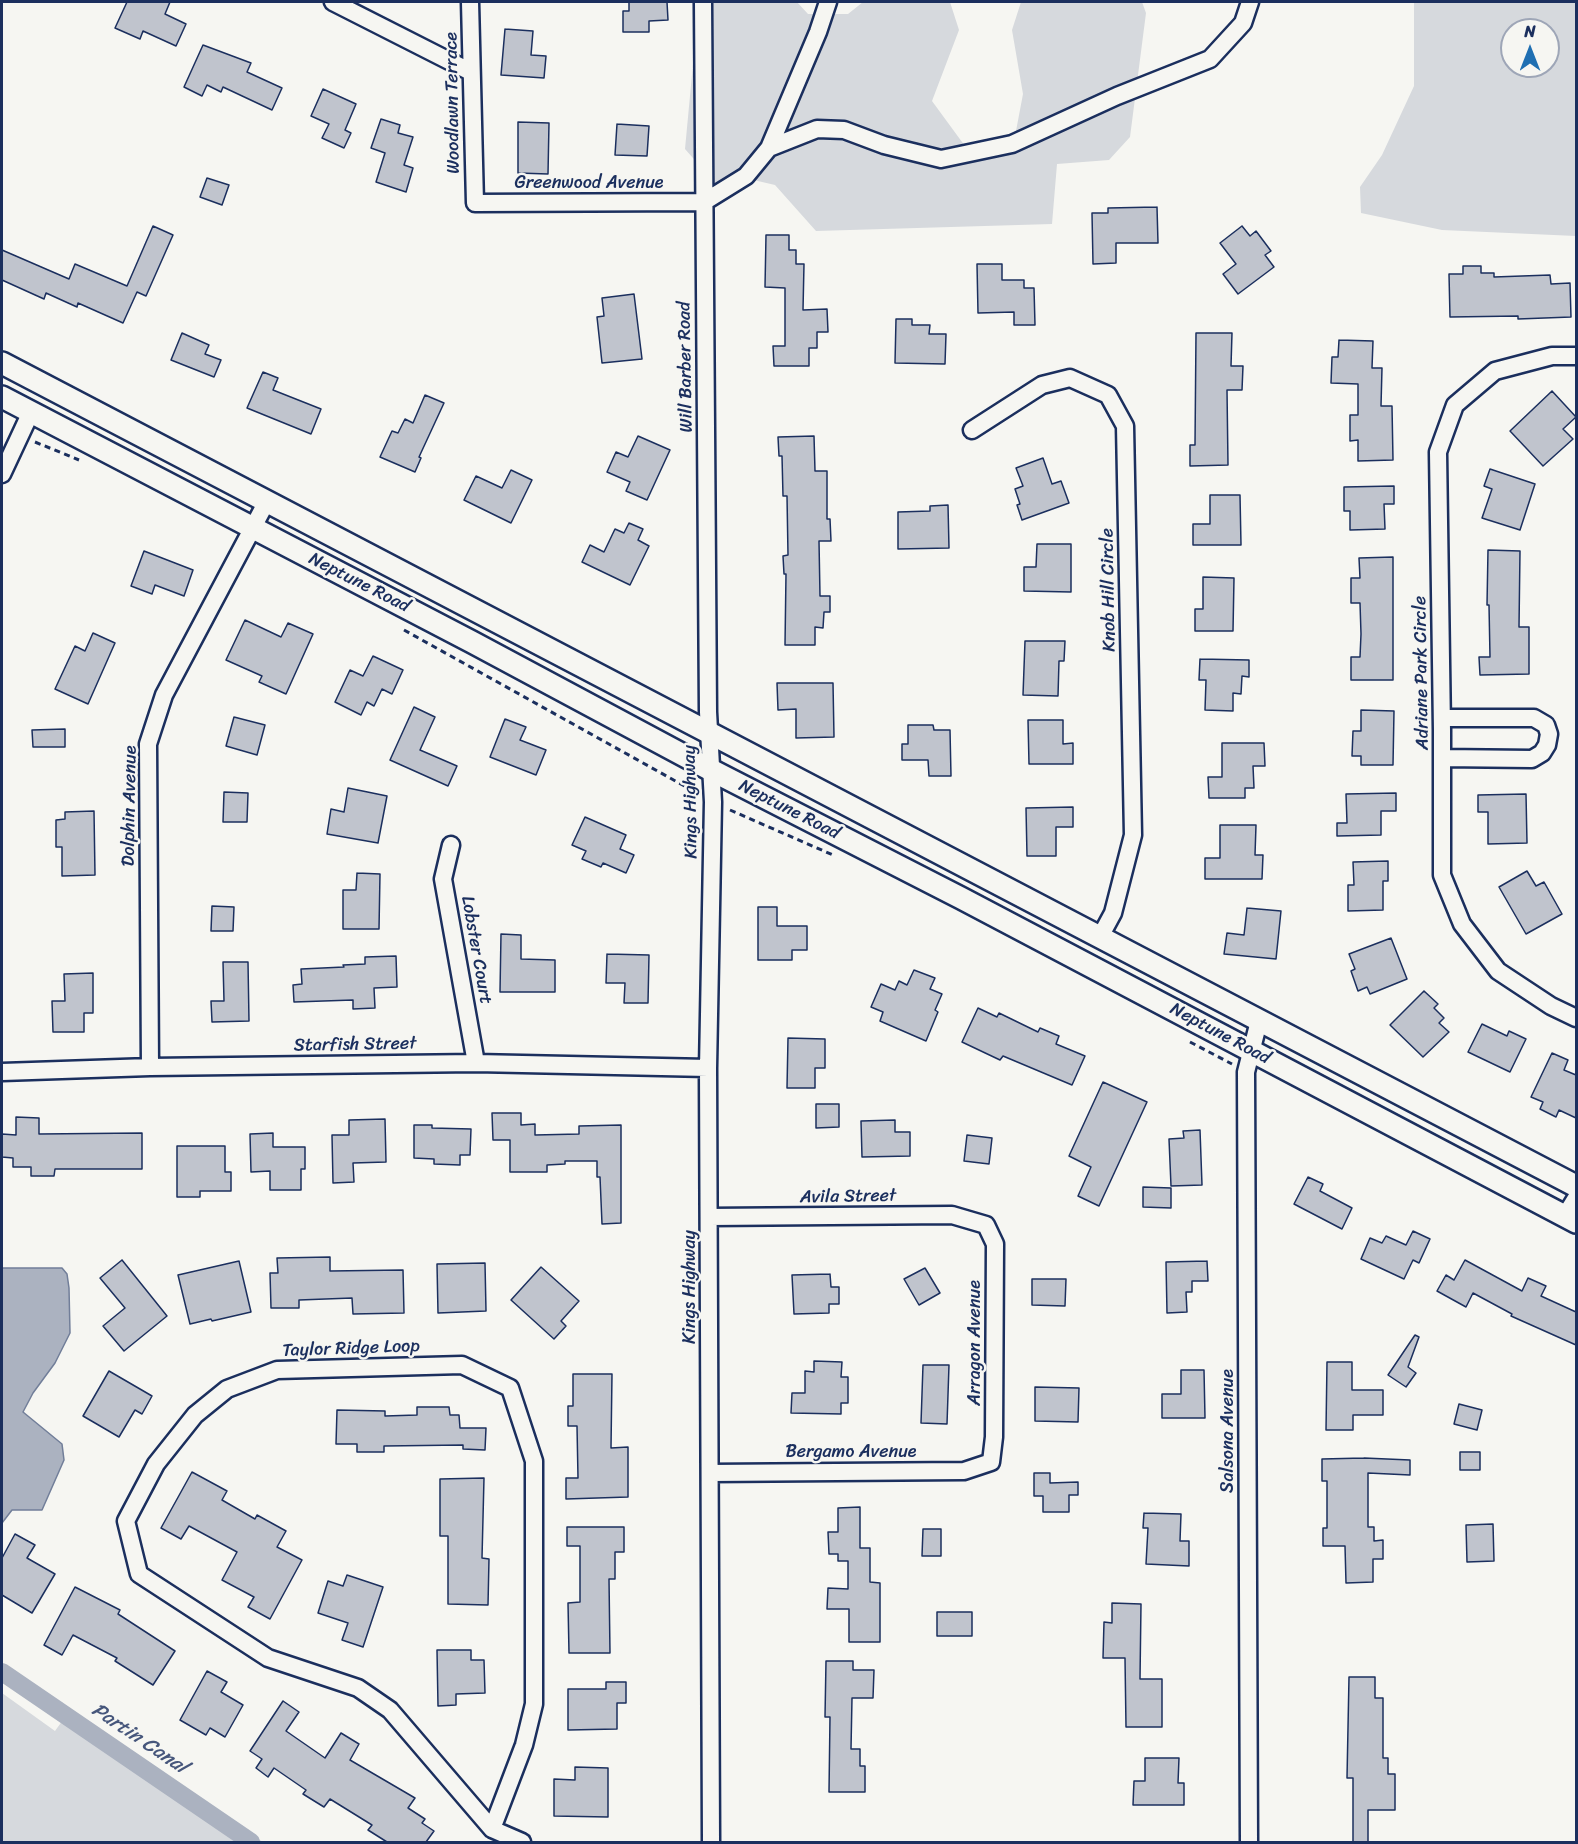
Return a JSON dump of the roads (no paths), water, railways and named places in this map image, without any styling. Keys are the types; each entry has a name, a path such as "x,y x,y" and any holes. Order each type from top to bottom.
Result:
{"main road":[{"name":"Neptune Road","path":"2,363 1576,1186"},
{"name":"Neptune Road","path":"2,397 1251,1051 1573,1212"}],"street":[{"path":"333,2 471,72"},
{"name":"Woodlawn Terrace","path":"470,2 475,203"},
{"name":"Will Barber Road","path":"703,2 710,732"},
{"path":"704,202 746,176 769,148 818,32 828,2"},
{"path":"769,148 817,129 844,130 884,146 941,159 1012,144 1117,96 1210,59 1243,23 1250,2"},
{"name":"Greenwood Avenue","path":"475,203 704,202"},
{"name":"Adriane Park Circle","path":"1576,356 1552,356 1496,371 1455,405 1438,452 1442,875 1462,924 1498,971 1551,1006 1576,1018"},
{"name":"Knob Hill Circle","path":"972,430 1041,385 1070,378 1108,395 1125,426 1133,835 1113,913 1100,937"},
{"path":"2,474 31,412"},
{"name":"Dolphin Avenue","path":"150,1067 148,744 164,695 267,501"},
{"path":"1442,718 1534,718 1546,725 1549,734 1547,745 1542,753 1532,759 1442,758"},
{"name":"Kings Highway","path":"710,732 713,802 708,1068 711,1842"},
{"name":"Lobster Court","path":"451,844 443,879 477,1063"},
{"name":"Salsona Avenue","path":"1249,1842 1246,1071 1259,1022"},
{"name":"Starfish Street","path":"2,1072 150,1067 477,1063 708,1068"},
{"name":"Avila Street","path":"710,1218 952,1215 986,1226"},
{"name":"Arragon Avenue","path":"986,1226 994,1244 994,1437 991,1462"},
{"name":"Taylor Ridge Loop","path":"492,1829 524,1745 534,1704 534,1461 510,1388 462,1365 277,1370 227,1389 195,1414 156,1464 126,1521 139,1574 267,1658 358,1688 390,1710 492,1829 522,1842"},
{"name":"Bergamo Avenue","path":"710,1473 964,1471 991,1462"}],"waterway":[{"name":"Partin Canal","path":"2,1672 251,1842"}]}
